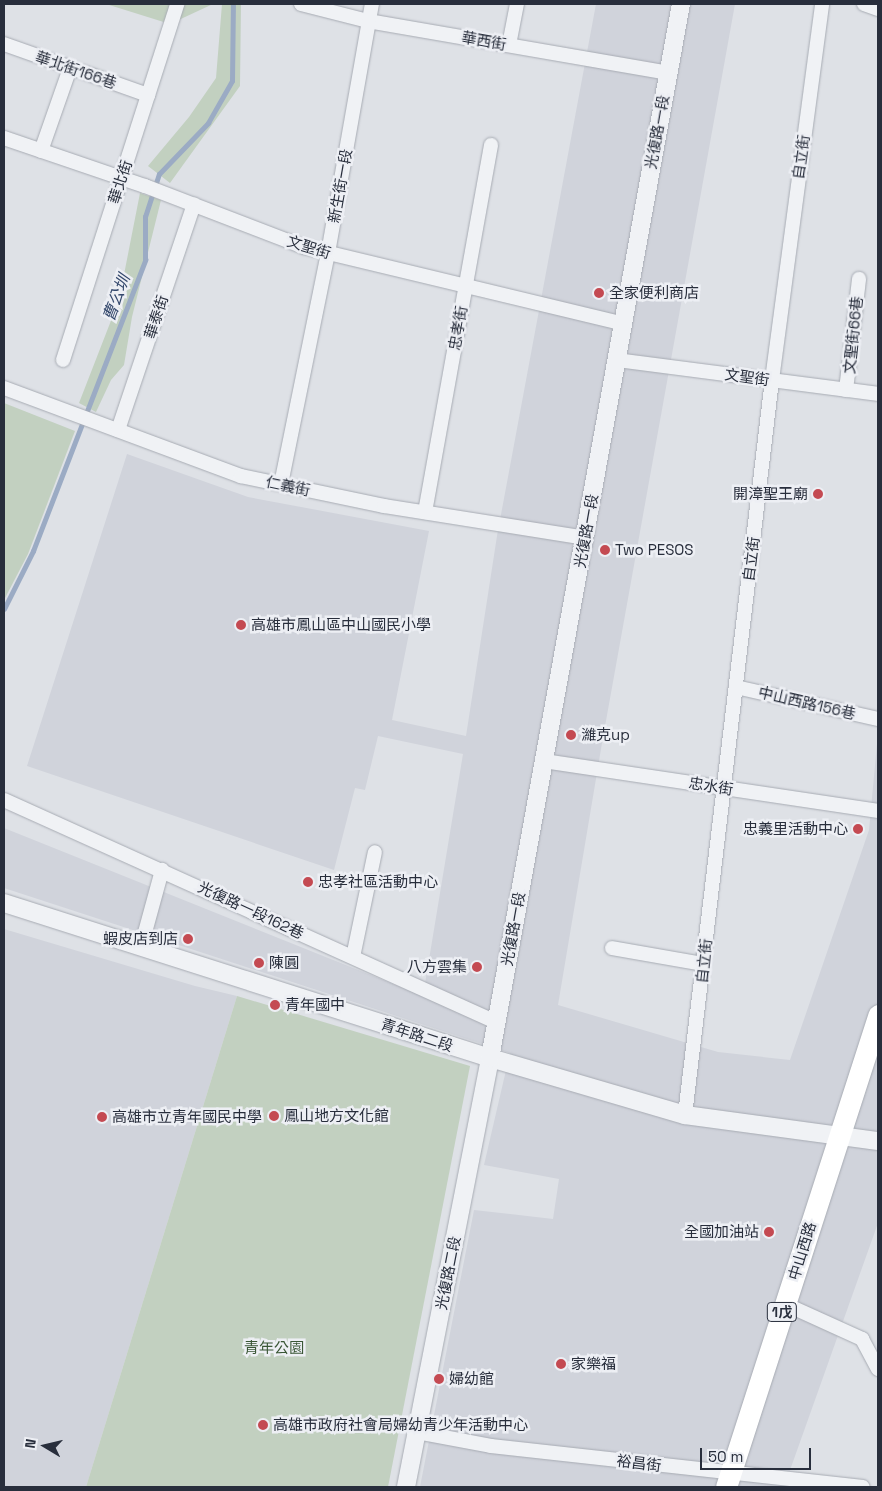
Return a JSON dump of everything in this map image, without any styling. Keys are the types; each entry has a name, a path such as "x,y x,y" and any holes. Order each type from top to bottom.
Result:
{"main road":[{"name":"中山西路","path":"728,1480 878,1015"}],"street":[{"name":"華北街","path":"63,360 177,4"},
{"name":"華西街","path":"301,4 368,21 668,73"},
{"name":"新生街一段","path":"281,484 328,253 372,4"},
{"path":"509,45 517,4"},
{"name":"光復路一段","path":"490,1058 681,4"},
{"name":"自立街","path":"685,1115 772,380 822,4"},
{"path":"864,4 878,9"},
{"name":"華北街166巷","path":"4,44 148,95"},
{"path":"41,151 70,68"},
{"name":"文聖街","path":"4,138 147,187 328,253 624,324"},
{"name":"忠孝街","path":"425,512 491,145"},
{"name":"華泰街","path":"118,430 194,204"},
{"name":"文聖街66巷","path":"846,390 859,279"},
{"name":"文聖街","path":"617,360 878,394"},
{"name":"仁義街","path":"4,388 241,476 425,512 585,538"},
{"name":"中山西路156巷","path":"736,687 878,720"},
{"name":"忠水街","path":"544,761 878,809"},
{"name":"光復路一段162巷","path":"4,800 496,1022"},
{"path":"353,957 375,852"},
{"path":"141,947 162,870"},
{"name":"青年路二段","path":"4,903 490,1058 685,1115 878,1141"},
{"path":"612,948 703,964"},
{"name":"光復路二段","path":"406,1487 490,1058"},
{"path":"785,1304 862,1339 878,1368"},
{"name":"裕昌街","path":"417,1432 491,1446 728,1480 863,1487"}],"shaded area":[{"path":"596,4 735,4 602,743 558,1005 718,1052 790,1060 869,830 878,733 878,1223 784,1487 420,1487 474,1210 553,1219 559,1179 484,1165 510,1053 4,888 4,828 423,996 463,754 378,736 365,790 355,788 334,870 27,766 127,454 248,497 429,531 392,720 466,736 497,536"},
{"name":"高雄市立青年國民中學","path":"4,929 195,986 237,996 86,1487 4,1487"}],"green space":[{"path":"106,4 213,4 170,24"},
{"path":"222,4 241,4 240,86 170,183 148,166 189,117 216,78"},
{"path":"140,193 161,200 132,317 124,365 111,380 96,412 79,403 119,300"},
{"path":"4,403 75,431 28,554 4,600"},
{"name":"青年公園","path":"237,996 470,1066 388,1487 86,1487"}],"waterway":[{"name":"曹公圳","path":"4,609 33,551 145,260 145,217 159,174 208,123 232,81 233,4"}],"place":[{"name":"全家便利商店","path":"599,293"},
{"name":"開漳聖王廟","path":"818,494"},
{"name":"Two PESOS","path":"605,550"},
{"name":"高雄市鳳山區中山國民小學","path":"241,625"},
{"name":"濰克up","path":"571,735"},
{"name":"忠義里活動中心","path":"858,829"},
{"name":"忠孝社區活動中心","path":"308,882"},
{"name":"蝦皮店到店","path":"188,939"},
{"name":"陳圓","path":"259,963"},
{"name":"八方雲集","path":"477,967"},
{"name":"青年國中","path":"275,1005"},
{"name":"鳳山地方文化館","path":"274,1116"},
{"name":"高雄市立青年國民中學","path":"102,1117"},
{"name":"全國加油站","path":"769,1232"},
{"name":"家樂福","path":"561,1364"},
{"name":"婦幼館","path":"439,1379"},
{"name":"高雄市政府社會局婦幼青少年活動中心","path":"263,1425"}]}
